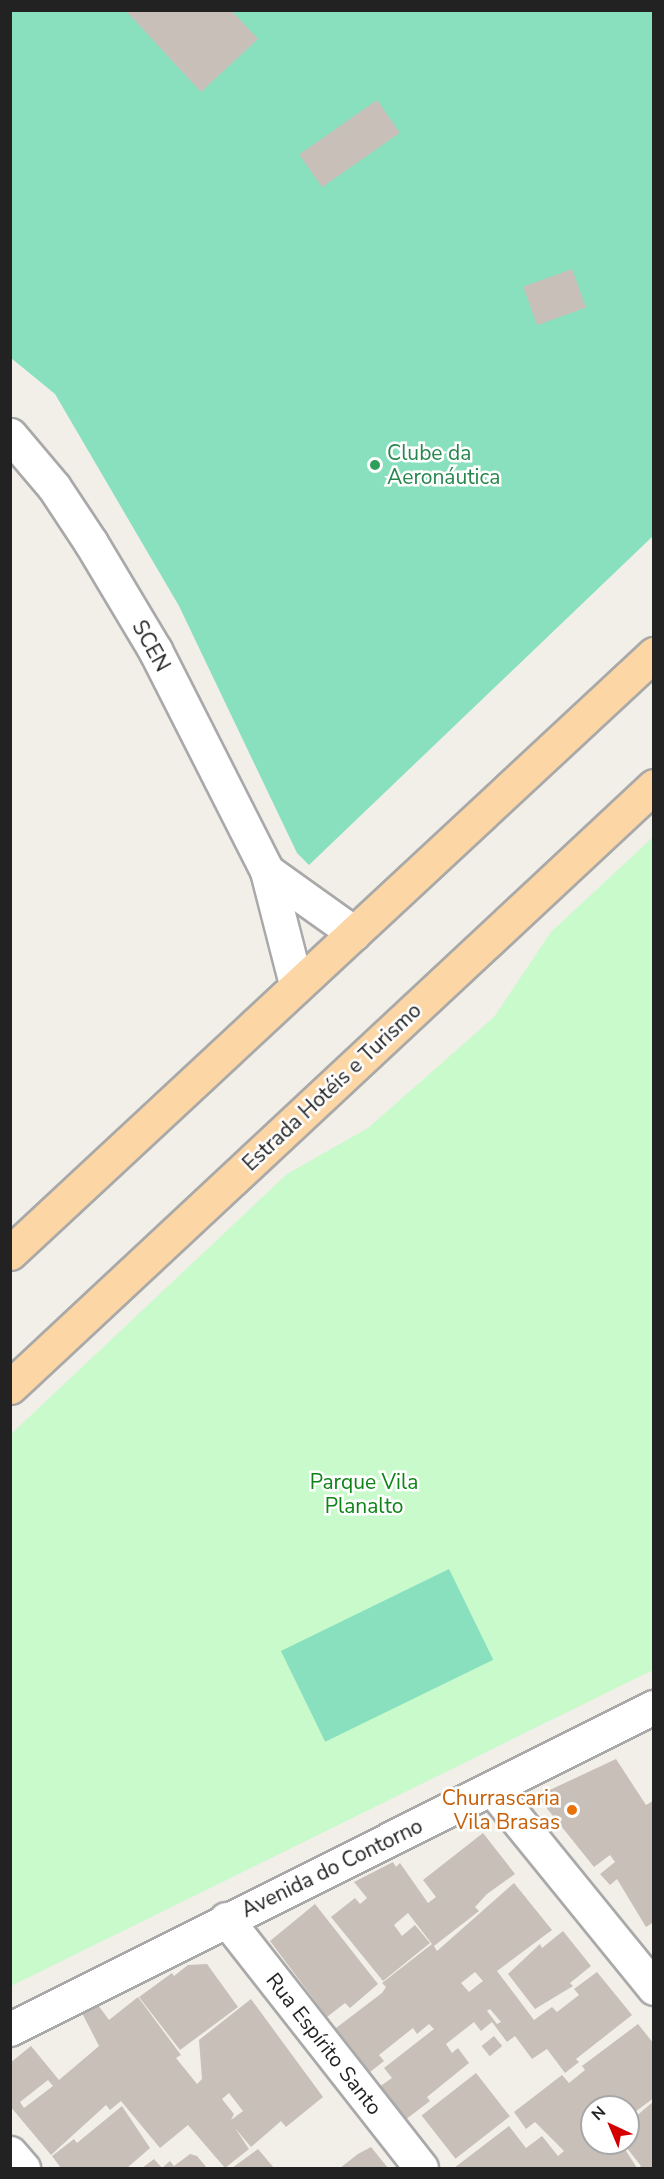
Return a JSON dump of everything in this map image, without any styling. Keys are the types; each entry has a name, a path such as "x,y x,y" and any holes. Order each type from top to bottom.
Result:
{"main road":[{"path":"10,1253 296,984 354,933 654,654"},
{"name":"Estrada Hotéis e Turismo","path":"10,1388 654,786"}],"street":[{"name":"SCEN","path":"10,435 54,487 155,650 267,871 296,984"},
{"name":"SCEN","path":"267,871 354,933"},
{"name":"Avenida do Contorno","path":"10,2029 226,1919 493,1790 654,1707"},
{"path":"493,1790 654,1988"},
{"name":"Rua Espírito Santo","path":"226,1919 421,2169"},
{"path":"10,2153 23,2169"}],"green space":[{"name":"Clube da Aeronáutica","path":"10,11 653,11 653,536 309,865 297,853 179,606 55,394 11,358"},
{"name":"Parque Vila Planalto","path":"653,837 653,1670 11,1986 11,1434 287,1174 368,1128 494,1017 551,932"},
{"path":"449,1569 493,1660 325,1742 281,1651"}],"building":[{"path":"125,10 231,10 258,39 201,92"},
{"path":"377,100 400,133 322,187 299,154"},
{"path":"572,269 586,308 537,325 523,287"},
{"path":"616,1759 646,1805 653,1801 654,1784 654,1922 646,1927 617,1879 610,1885 600,1874 615,1862 610,1855 594,1867 537,1796"},
{"path":"483,1833 515,1874 487,1894 475,1907 479,1911 434,1946 437,1951 514,1883 552,1930 497,1971 534,2020 552,2007 557,2012 579,1995 574,1989 597,1972 632,2015 576,2059 579,2062 565,2073 547,2049 532,2059 515,2036 507,2042 492,2022 481,2031 474,2022 446,2044 452,2053 458,2048 469,2063 427,2097 430,2101 405,2120 379,2087 392,2078 384,2068 434,2029 429,2024 417,2034 413,2028 379,2055 384,2061 370,2072 336,2028 382,1993 386,1987 382,1983 432,1944 408,1913 394,1925 402,1936 415,1925 430,1943 383,1981 331,1917 355,1898 360,1904 367,1898 354,1882 393,1862 396,1867 400,1863 428,1903 436,1897 423,1880","holes":["475,1972 483,1981 469,1992 461,1983","490,2009 501,2022 497,2024 487,2011"]},
{"path":"315,1904 378,1984 350,2008 345,2003 327,2017 270,1941"},
{"path":"563,1931 591,1966 570,1983 573,1986 535,2009 508,1974 540,1944 542,1948"},
{"path":"207,1964 238,2007 180,2050 139,1997 172,1973 174,1976 188,1965"},
{"path":"138,1997 181,2055 176,2058 197,2084 202,2079 199,2040 251,1999 323,2097 286,2127 281,2121 251,2147 235,2128 249,2149 225,2168 188,2125 160,2148 121,2101 110,2110 106,2105 51,2155 10,2106 10,2063 31,2046 59,2080 99,2046 82,2013 98,2005 109,2020","holes":["48,2080 53,2086 24,2108 20,2102","229,2093 243,2111 231,2120 234,2114 222,2099"]},
{"path":"638,2024 654,2044 654,2098 640,2108 640,2095 580,2095 580,2155 629,2155 637,2168 454,2168 509,2126 526,2148 542,2136 558,2156 564,2151 535,2122 526,2129 514,2112 562,2075 569,2083 585,2070 582,2066"},
{"path":"494,2036 502,2046 490,2056 482,2046"},
{"path":"476,2073 510,2116 455,2159 422,2115"},
{"path":"654,2101 654,2168 638,2168 641,2166 632,2155 640,2155 640,2113"},
{"path":"122,2106 150,2148 127,2168 61,2168 52,2156 74,2139 77,2143"},
{"path":"371,2147 388,2168 340,2168 358,2154"},
{"path":"258,2149 274,2168 232,2168"},
{"path":"190,2154 197,2156 207,2168 162,2168 170,2161 174,2166"},
{"path":"154,2159 162,2168 142,2168"}],"place":[{"name":"Clube da Aeronáutica","path":"375,465"},
{"name":"Churrascaria Vila Brasas","path":"572,1810"}]}
